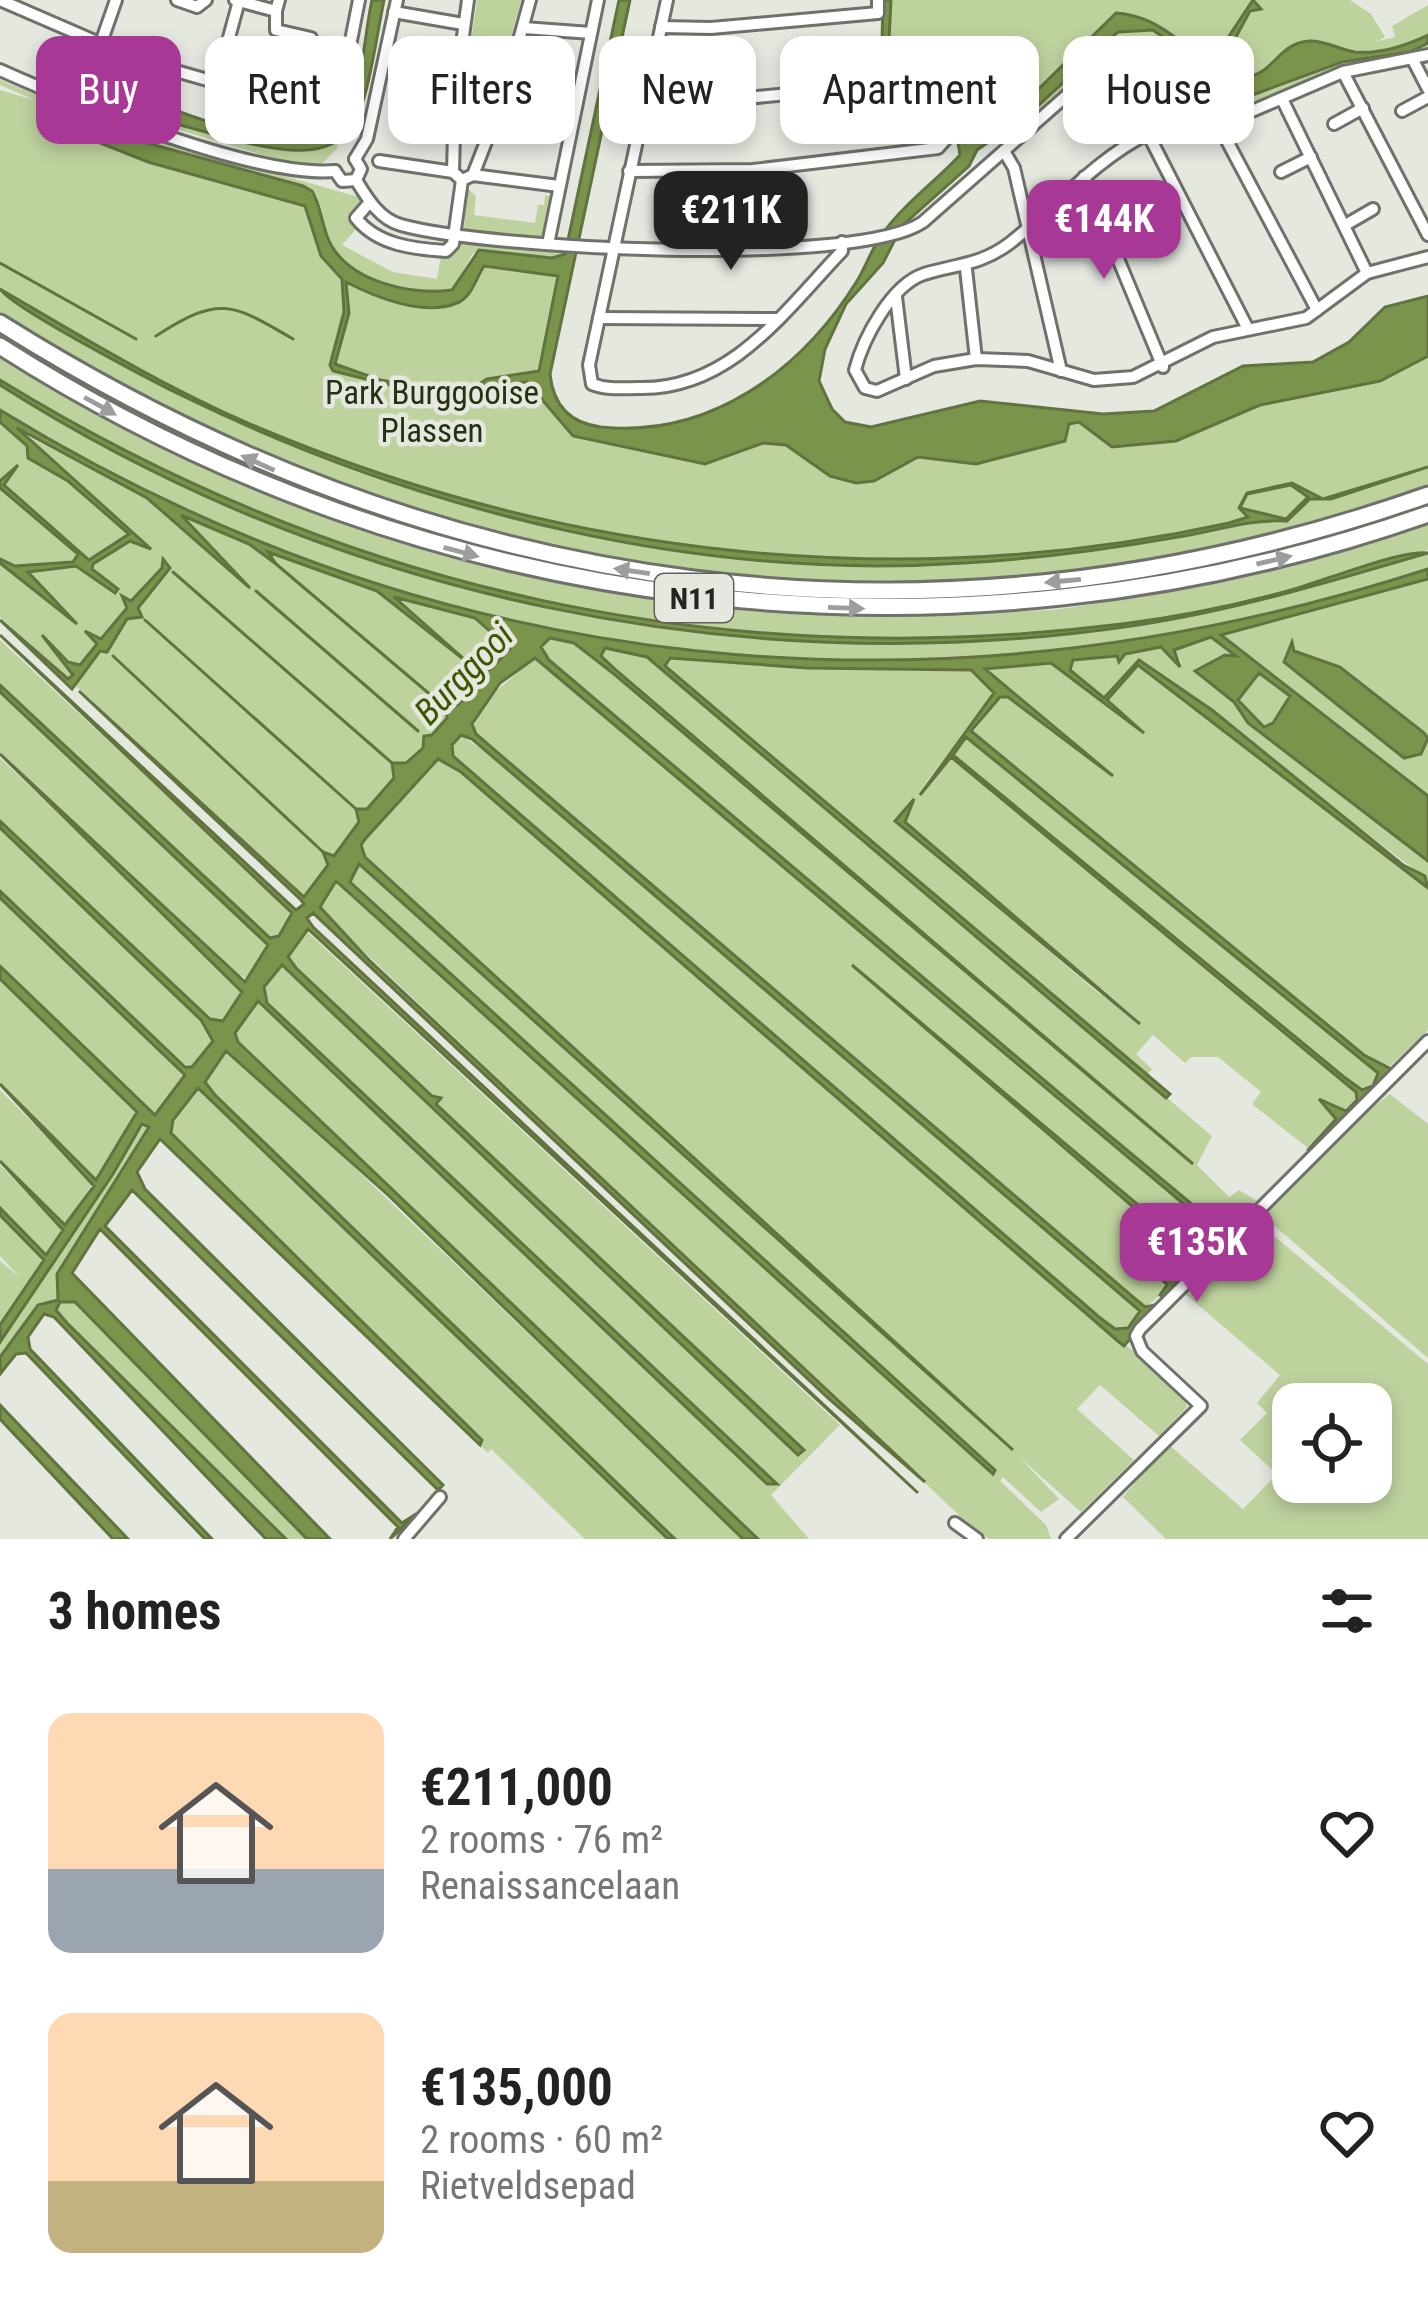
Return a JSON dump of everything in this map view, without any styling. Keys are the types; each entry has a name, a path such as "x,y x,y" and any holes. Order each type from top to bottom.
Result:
{"highway":[{"name":"N11","path":"0,323 199,436 373,507 536,553 716,582 898,591 1097,578 1278,542 1428,495"},
{"name":"N11","path":"0,346 149,432 322,508 533,570 710,600 871,609 1047,601 1280,559 1428,514"}],"street":[{"path":"103,36 116,0"},
{"path":"177,0 197,7 206,0"},
{"path":"228,36 237,0 278,6 276,29 303,36"},
{"path":"352,36 359,0"},
{"path":"370,202 356,218 387,242 446,251 455,233 462,176 463,24 468,0"},
{"path":"522,36 530,0"},
{"path":"553,242 559,186 598,0"},
{"path":"660,36 667,0"},
{"path":"662,27 711,28 878,14 878,0"},
{"path":"0,1 23,5 80,36"},
{"path":"355,158 367,139 396,6 463,24"},
{"path":"524,28 591,33"},
{"path":"1254,110 1343,72 1414,62 1428,55"},
{"path":"1402,111 1428,93 1414,62"},
{"path":"0,70 36,85"},
{"path":"1343,72 1428,236"},
{"path":"629,171 830,164 938,148 946,139 940,130 873,86 756,97"},
{"path":"356,180 370,202 399,225 455,233 615,248 732,250 842,242 902,234 923,222 1063,98"},
{"path":"1282,101 1367,273"},
{"path":"1334,124 1363,108"},
{"path":"181,136 304,170 335,170"},
{"path":"462,176 479,144"},
{"path":"635,144 589,365 592,384 660,389 717,372 777,319 842,251 842,242"},
{"path":"1122,144 1028,227 966,268 924,274 896,297 871,332 855,370 871,391 934,366 976,359 1028,362 1115,380 1163,367 1204,340 1295,322 1367,273 1428,257"},
{"path":"1153,144 1248,329"},
{"path":"1229,144 1317,310"},
{"path":"1004,151 1014,168 1061,370"},
{"path":"1281,172 1311,157"},
{"path":"335,170 341,158 355,158"},
{"path":"355,158 361,167 356,180"},
{"path":"379,161 559,186"},
{"path":"335,170 342,182 356,180"},
{"path":"1084,177 1163,367"},
{"path":"1346,224 1373,209"},
{"path":"966,268 976,359"},
{"path":"896,297 905,380"},
{"path":"599,318 777,319"},
{"path":"1066,1539 1201,1406 1142,1351 1136,1336 1140,1328 1428,1041"},
{"path":"404,1539 440,1497"},
{"path":"955,1523 977,1539"}],"green space":[{"path":"477,0 521,0 511,36 472,36"},
{"path":"891,0 1350,0 1371,14 1385,37 1375,42 1395,37 1392,26 1428,5 1428,35 1386,49 1341,48 1322,59 1254,78 1254,36 1168,36 1133,17 1107,36 1063,36 1063,69 1039,87 1039,36 889,36"},
{"path":"1122,30 1153,30 1161,36 1115,36"},
{"path":"1428,43 1428,53 1254,106 1254,94 1342,62 1410,52"},
{"name":"Park Burggooise Plassen","path":"0,80 36,95 36,101 0,85"},
{"path":"1063,81 1063,92 1039,114 1039,102"},
{"name":"Park Burggooise Plassen","path":"0,90 36,101 36,144 141,144 302,193 340,266 356,282 399,302 458,303 483,266 558,276 536,391 579,434 599,442 672,457 763,443 786,445 830,476 1079,421 1176,441 1260,405 1313,395 1428,356 1428,488 1285,535 1213,553 947,580 732,574 627,561 420,514 317,480 214,438 0,318 0,293 32,309 0,289"},
{"path":"181,124 205,130 205,138 181,130"},
{"name":"Park Burggooise Plassen","path":"146,144 173,144 362,198 351,218 357,228 342,245 393,272 437,279 441,255 453,252 458,238 565,251 552,258 473,253 452,290 419,291 384,284 341,258 328,239 312,191"},
{"path":"226,144 326,148 336,144 320,166 302,167"},
{"path":"467,188 476,196 474,215 535,223 538,205 544,205 545,195 553,197 544,222 549,224 547,238 464,229"},
{"path":"0,329 170,425 342,499 517,553 694,585 873,595 1055,585 1240,552 1428,499 1428,510 1212,568 1047,595 856,602 660,586 472,550 384,525 284,488 140,418 0,340"},
{"path":"0,354 100,416 309,509 515,570 618,590 830,611 1048,610 1248,573 1428,522 1428,550 1242,601 1128,623 982,638 837,639 692,627 550,602 410,566 273,517 140,457 0,380"},
{"path":"0,385 131,458 266,519 405,569 548,606 693,631 840,642 989,640 1175,619 1428,553 1428,569 1245,618 1062,649 878,660 696,651 516,622 339,572 167,502 0,410"},
{"path":"0,422 147,498 250,587 178,518 181,515 249,544 271,561 268,552 377,591 472,666 393,597 475,618 511,649 491,669 483,668 480,681 367,810 356,810 360,822 304,897 75,685 127,619 142,615 138,608 168,570 68,679 0,617"},
{"path":"1428,579 1428,796 1220,635"},
{"path":"1210,637 1237,656 1195,672 1234,702 1248,723 1428,861 1428,880 1139,660 1104,699 1070,670 1073,660 1161,647 1176,664 1182,663 1174,650"},
{"path":"550,638 574,643 614,674 1194,1163 601,657 604,648 647,656 1212,1136 1197,1165 1229,1197 1239,1190 1257,1201 1223,1230 549,660 541,647"},
{"path":"0,640 286,906 293,917 279,936 270,938 0,685"},
{"path":"535,658 1192,1211 1214,1231 1218,1243 1193,1252 889,997 1190,1256 1191,1263 1177,1280 1156,1270 1166,1290 1146,1307 472,730 484,701"},
{"path":"670,658 807,668 971,670 994,693 918,793 951,757 1356,1092 1357,1100 1342,1111 1321,1099 1337,1118 1309,1149 1252,1104 1261,1092 1218,1057 1191,1057 1185,1063 1153,1035 1136,1054 1152,1069 1147,1075 665,666","holes":["912,800 904,822 1141,1022 1096,991 895,821"]},
{"path":"1051,663 1144,732 1107,700 1137,665 1428,888 1428,1030 1390,1066 1365,1055 971,735 1000,697 1008,696 1114,776 985,671"},
{"path":"1259,673 1290,696 1273,724 1264,727 1238,700"},
{"path":"0,692 268,945 250,980 231,971 0,754"},
{"path":"461,735 502,764 1141,1312 1128,1328 1115,1329 1099,1317 453,756 452,745"},
{"path":"967,737 1378,1073 1373,1086 1362,1090 1344,1077 953,754"},
{"path":"0,758 240,987 243,992 223,1022 210,1019 0,821"},
{"path":"438,759 461,772 1183,1394 1187,1407 1159,1436 1100,1385 1077,1409 1134,1460 1081,1512 1019,1457 1059,1499 1041,1512 1003,1477 1000,1481 1046,1525 1051,1539 989,1539 964,1520 322,912 319,906 336,881 995,1470 350,882 360,864 369,868 1013,1450 365,858 361,845 366,838"},
{"path":"0,828 212,1032 213,1041 192,1067 178,1061 0,891"},
{"path":"0,898 185,1075 160,1113 155,1115 0,966"},
{"path":"304,929 840,1425 771,1495 809,1539 758,1539 238,1042 235,1033 258,1001 767,1484 777,1484 267,1003 264,987 280,966 286,967 797,1454 803,1449 436,1104 441,1098 432,1096 296,968 288,957"},
{"path":"0,979 137,1111 97,1180 0,1084"},
{"path":"222,1050 246,1064 743,1539 676,1539 215,1095 205,1082"},
{"path":"201,1088 668,1539 585,1539 491,1449 488,1453 480,1445 482,1440 171,1133 180,1107"},
{"path":"0,1090 93,1183 65,1225 0,1161"},
{"path":"1390,1094 1428,1124 1428,1358 1262,1215 1356,1120"},
{"path":"146,1122 147,1132 120,1180 58,1274 58,1300 38,1305 0,1357 0,1342"},
{"path":"0,1165 62,1229 47,1255 0,1208"},
{"path":"0,1215 44,1260 0,1325 0,1261 20,1277 0,1256"},
{"path":"1256,1221 1428,1364 1428,1539 1166,1539 1123,1497 1168,1444 1243,1509 1272,1479 1272,1503 1392,1503 1392,1383 1273,1383 1280,1375 1183,1292"},
{"path":"60,1302 75,1302 307,1539 286,1539 273,1528 67,1323 56,1310"},
{"path":"1272,1385 1272,1469 1240,1440 1267,1413 1257,1403"}],"shaded area":[{"path":"372,0 384,0 364,95 364,50"},
{"path":"619,0 630,0 622,36 611,36"},
{"path":"883,0 891,0 889,36 882,36"},
{"path":"1253,0 1261,9 1250,11 1236,36 1229,36"},
{"path":"1116,13 1147,20 1174,36 1153,30 1093,36"},
{"path":"1428,35 1428,43 1410,52 1342,62 1254,94 1254,75 1299,43 1321,42 1364,52"},
{"path":"1063,65 1063,83 1039,105 1039,89"},
{"path":"599,94 599,144 550,374 565,410 601,427 641,428 679,421 749,392 780,370 834,314 892,222 960,155 958,144 986,144 969,166 902,226 883,263 846,304 825,349 819,381 832,409 845,422 871,427 980,401 1103,414 1154,411 1243,366 1313,362 1349,342 1385,307 1428,296 1428,356 1380,381 1260,405 1176,441 1112,447 1079,422 1069,424 1065,441 976,464 918,457 874,481 856,483 830,476 786,445 763,443 705,464 573,436 527,382 476,386 487,379 539,371 558,276 484,266 462,300 430,308 385,299 346,282 349,313 335,364 380,380 456,392 446,399 333,371 330,365 344,312 342,279 321,256 305,206 148,162 103,144 151,144 303,186 312,191 331,245 341,258 385,284 452,290 479,250 552,258 565,254"},
{"path":"181,112 204,120 205,131 181,125"},
{"path":"255,144 330,144 302,150"},
{"path":"0,289 158,380 257,427 374,471 493,507 613,533 736,551 859,559 982,557 1106,545 1229,523 1248,517 1239,508 1247,493 1292,483 1323,499 1310,499 1287,521 990,561 865,566 665,549 565,530 371,475 187,398","holes":["1291,485 1308,497 1286,519 1240,508 1247,494"]},
{"path":"0,380 131,453 264,514 400,563 540,600 681,624 826,637 973,637 1122,624 1249,601 1382,561 1428,553 1248,603 1138,625 990,640 841,642 693,631 547,607 404,571 264,521 129,459 0,385"},
{"path":"0,410 168,501 341,572 517,621 696,651 877,660 1060,649 1244,619 1428,569 1428,579 1221,635 1428,796 1428,861 1248,723 1234,702 1195,671 1225,655 1236,656 1211,637 1174,650 1180,667 1161,647 1125,654 1119,662 1117,656 1073,660 1070,670 1104,698 1139,660 1212,710 1403,865 1425,876 1428,888 1138,665 1107,700 1144,733 1051,663 985,669 1113,776 1008,697 1000,697 971,731 1364,1055 1393,1070 1316,1149 1309,1149 1336,1119 1319,1099 1346,1111 1357,1100 1356,1092 951,757 920,795 994,693 971,670 807,668 670,658 665,666 1170,1094 1166,1098 647,657 605,648 601,656 617,671 1193,1164 614,674 574,643 550,638 541,647 549,660 1110,1136 1194,1206 1210,1212 1208,1217 1223,1229 1239,1217 1243,1221 1218,1243 1214,1231 1192,1211 535,658 500,683 472,724 476,734 1145,1307 1160,1304 1124,1346 461,772 438,759 366,838 361,845 365,857 1013,1450 359,864 350,882 995,1470 993,1474 336,881 320,907 369,960 925,1482 829,1399 313,913 307,918 313,927 918,1493 308,929 288,957 296,968 432,1096 441,1098 436,1104 804,1450 798,1455 282,965 264,987 267,1003 777,1484 767,1484 258,1001 235,1033 238,1042 758,1539 743,1539 388,1195 226,1051 205,1082 215,1095 675,1539 668,1539 198,1088 173,1120 171,1133 482,1440 480,1445 160,1139 137,1172 145,1189 443,1485 438,1490 132,1190 105,1226 402,1523 419,1512 390,1539 398,1527 100,1229 72,1273 330,1539 307,1539 75,1302 60,1302 56,1310 67,1323 286,1539 266,1539 54,1317 44,1314 28,1337 30,1349 212,1539 205,1539 26,1353 16,1354 0,1374 0,1357 38,1305 58,1300 57,1274 149,1127 142,1124 0,1342 0,1325 44,1260 0,1215 0,1208 46,1255 63,1230 0,1161 65,1225 94,1186 0,1084 96,1180 137,1112 0,979 0,966 155,1115 185,1075 0,898 0,891 185,1067 192,1067 213,1041 201,1020 0,828 0,821 210,1019 223,1021 242,992 0,754 245,982 268,945 0,692 0,685 270,938 279,936 292,913 0,635 296,910 304,904 301,900 79,691 304,897 328,865 323,852 334,856 359,822 356,809 367,809 394,778 392,763 406,763 423,748 424,736 432,735 447,718 446,711 469,695 481,670 491,669 510,649 475,618 394,597 472,666 377,591 268,552 276,564 249,544 181,515 250,588 147,498 17,428 151,549 130,541 93,564 92,569 118,589 115,593 76,566 28,572 77,624 0,563 0,559 15,566 73,562 78,554 0,488 0,481 18,465 4,485 89,560 129,534 68,481 28,458 27,446 0,422","holes":["1259,673 1290,696 1273,723 1264,727 1238,700","461,735 472,739 1140,1311 1128,1328 1115,1329 1099,1317 453,756 452,745","966,737 1378,1073 1373,1086 1362,1090 1344,1077 953,755"]},
{"path":"1428,467 1331,499 1323,499"},
{"path":"163,559 170,568 138,608 142,617 127,619 107,652 100,651 72,689 0,620 68,679 73,675 42,635 68,662 80,665 97,644 85,631 101,639 127,608 122,596 131,601 162,568"},
{"path":"1292,642 1294,651 1340,667 1423,732 1428,738 1421,754 1404,758 1284,662"},
{"path":"914,799 905,822 1140,1024 895,821"},
{"path":"852,965 1193,1251 1210,1247 1214,1252 1164,1298 1160,1295 1167,1285 1154,1271 1177,1280 1191,1264 1189,1255"},
{"path":"0,1405 128,1539 113,1539 0,1419"}],"waterway":[{"path":"0,263 136,339"},
{"path":"156,336 195,314 225,309 255,318 293,339"},
{"name":"Burggooi","path":"276,564 439,702"},
{"path":"173,572 392,763"},
{"name":"Burggooi","path":"256,591 418,731"},
{"path":"145,620 356,809"},
{"path":"113,656 323,852"}]}
